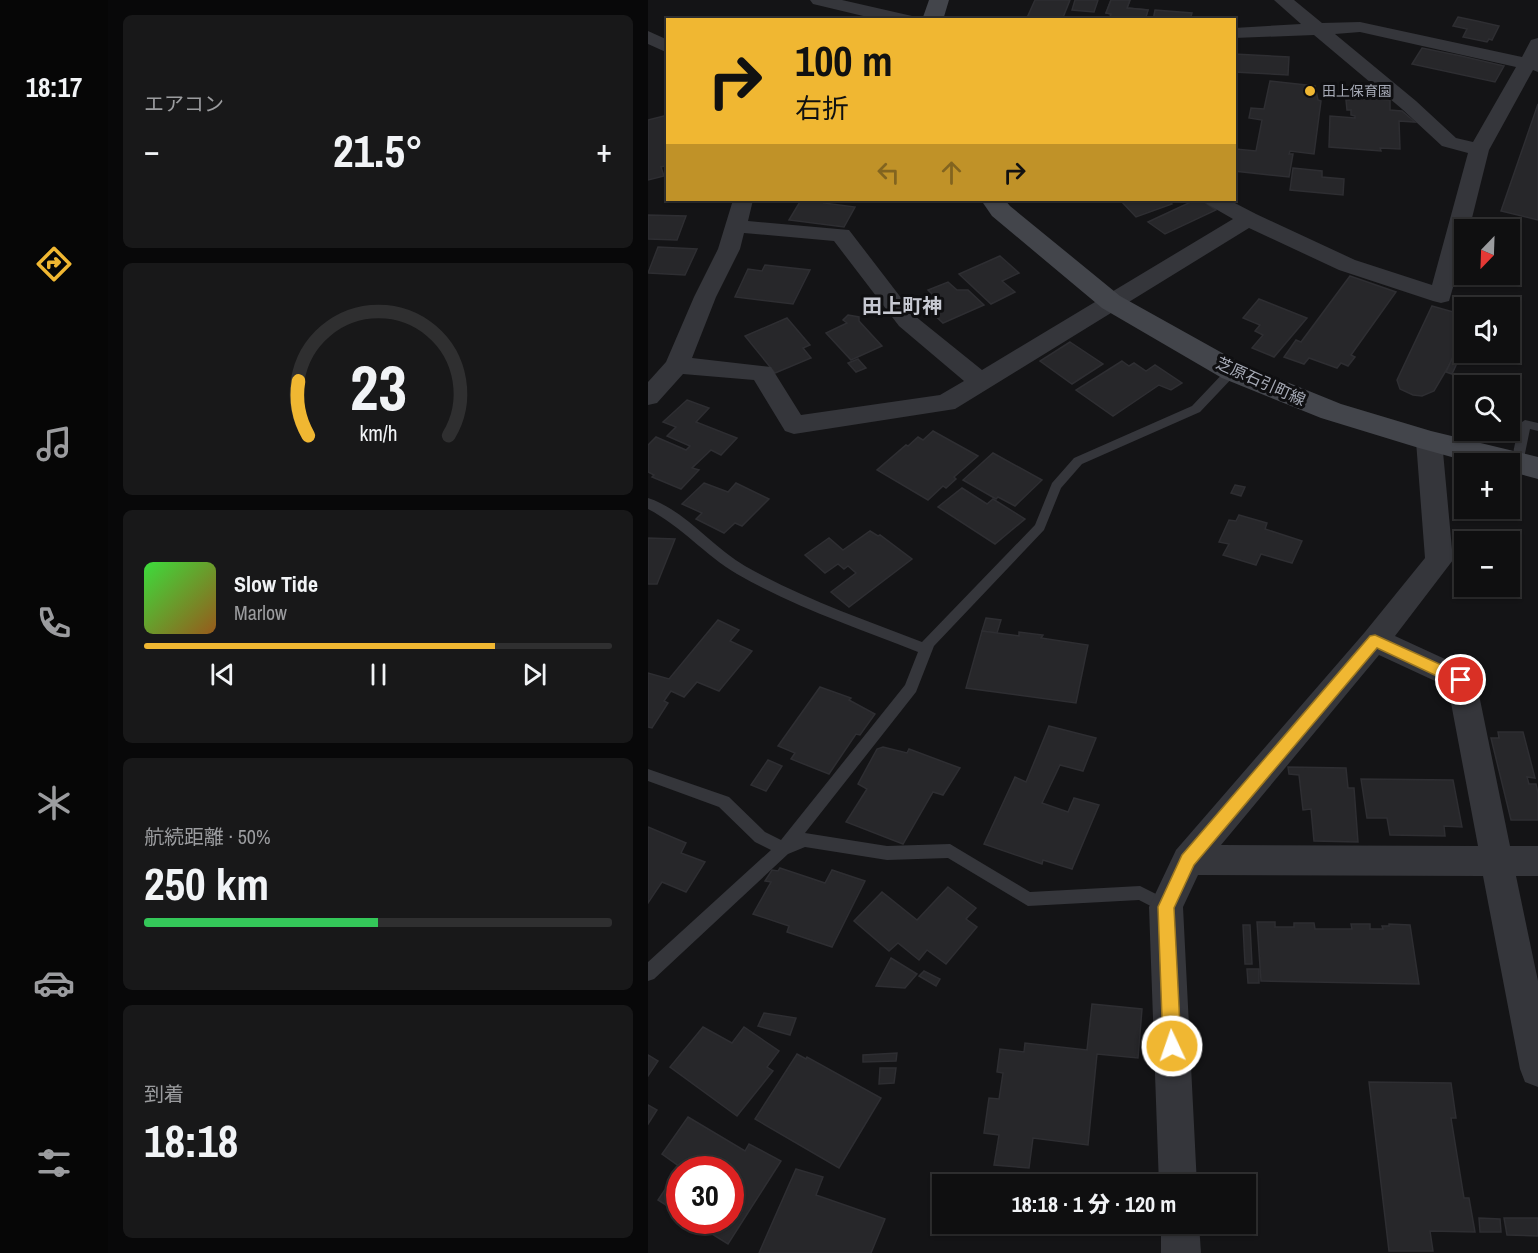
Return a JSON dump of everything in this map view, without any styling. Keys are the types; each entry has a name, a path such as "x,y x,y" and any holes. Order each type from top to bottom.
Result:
{"main road":[{"path":"933,18 939,0"},
{"name":"芝原石引町線","path":"994,201 1001,211 1111,302 1232,371 1331,411 1429,441 1527,466"}],"street":[{"path":"819,0 897,18"},
{"path":"1283,0 1409,105 1449,142 1479,150"},
{"path":"1236,33 1360,27 1532,65"},
{"path":"648,36 666,47"},
{"path":"1216,201 1248,219 1347,265 1441,296 1479,150 1532,65 1538,45"},
{"path":"648,397 677,365 705,297 729,249 743,201"},
{"path":"677,365 762,373 794,425 946,403 1248,219"},
{"path":"734,226 841,235 907,321 980,382"},
{"path":"1178,1174 1166,907 1188,860 1375,640 1439,560 1429,441"},
{"path":"1375,640 1461,680 1538,1069"},
{"path":"1188,860 1538,861"},
{"path":"1180,1234 1181,1253"}],"lane":[{"path":"648,973 783,849 911,688 928,643 1040,527 1056,486 1078,461 1196,409 1232,371"},
{"path":"1527,466 1525,424 1538,427"},
{"path":"648,503 664,510 738,569 807,603 926,649"},
{"path":"648,775 724,802 760,837 783,849"},
{"path":"783,849 804,840 887,853 950,851 1028,899 1140,893 1166,907"}],"building":[{"path":"1035,0 1070,0 1063,18 1027,18"},
{"path":"1075,0 1098,0 1094,12 1072,10"},
{"path":"1111,0 1130,0 1127,8 1148,10 1146,18 1110,18 1111,14 1106,13"},
{"path":"1111,0 1130,0 1127,8 1148,10 1146,18 1110,18 1111,14 1106,13"},
{"path":"1155,10 1192,13 1191,18 1153,18"},
{"path":"1458,17 1499,26 1492,40 1489,39 1487,42 1463,37 1467,29 1453,26"},
{"path":"1422,48 1504,66 1495,82 1412,64"},
{"path":"1236,54 1289,57 1288,75 1236,72"},
{"path":"1270,81 1315,86 1318,100 1321,101 1314,154 1290,151 1289,154 1293,154 1289,177 1236,171 1236,149 1256,151 1262,120 1249,118 1251,108 1264,109"},
{"path":"1363,95 1390,100 1390,110 1402,111 1415,122 1399,121 1400,149 1380,148 1381,151 1329,147 1330,116 1355,118 1351,115 1351,110 1347,110 1346,100 1349,100 1349,97 1363,98"},
{"path":"1538,104 1538,220 1501,211"},
{"path":"666,116 666,166 661,167 664,176 648,180 648,120"},
{"path":"1293,168 1322,171 1322,177 1344,179 1343,195 1290,190"},
{"path":"800,201 825,201 824,203 855,207 844,227 789,220"},
{"path":"1121,201 1169,201 1172,204 1136,217"},
{"path":"1193,201 1202,201 1216,210 1165,234 1148,222"},
{"path":"648,215 686,216 677,240 648,239"},
{"path":"658,247 697,249 685,275 648,273"},
{"path":"1000,256 1019,273 1002,281 1015,292 991,304 959,274"},
{"path":"765,265 810,270 793,304 735,297 748,269 762,271"},
{"path":"1350,276 1396,292 1351,355 1355,357 1348,366 1341,363 1337,368 1309,358 1304,364 1284,357 1296,340 1301,342"},
{"path":"948,282 957,290 968,290 984,305 943,323 926,307 939,301 928,290"},
{"path":"1259,299 1307,318 1274,357 1252,348 1263,335 1255,331 1260,325 1243,318"},
{"path":"1432,306 1454,312 1454,357 1434,391 1422,396 1413,395 1400,389 1397,380"},
{"path":"848,315 859,317 859,321 882,346 851,360 826,333 847,323 843,320"},
{"path":"787,318 810,345 803,348 811,358 775,373 745,336"},
{"path":"1070,342 1103,364 1072,384 1040,361"},
{"path":"1454,354 1454,363 1457,363 1452,374 1446,372"},
{"path":"858,359 866,368 856,372 848,363"},
{"path":"1122,361 1129,366 1134,363 1146,371 1155,365 1182,383 1171,390 1159,385 1113,416 1076,390"},
{"path":"687,400 709,408 696,422 737,438 721,455 711,450 692,468 699,470 681,489 652,477 654,475 648,472 648,445 656,437 686,450 690,446 667,436 676,427 663,422"},
{"path":"933,431 978,456 954,477 956,479 946,488 943,486 928,500 877,470 906,445 908,446 918,437 923,440"},
{"path":"993,453 1042,480 1015,506 998,497 996,499 963,480"},
{"path":"704,483 728,492 736,483 769,499 742,526 735,523 724,533 696,519 702,513 682,504"},
{"path":"1235,485 1245,487 1241,496 1231,493"},
{"path":"962,488 987,504 993,499 1025,519 995,544 938,507"},
{"path":"1239,515 1267,523 1265,529 1302,541 1292,563 1261,554 1256,565 1223,555 1229,544 1219,542 1229,520 1236,521"},
{"path":"870,531 880,535 912,559 849,607 831,592 856,573 848,566 844,569 838,564 825,573 805,555 829,538 843,550"},
{"path":"648,538 675,539 657,584 648,584"},
{"path":"986,618 1001,620 997,633 982,631"},
{"path":"718,620 739,630 730,641 752,651 719,691 697,682 684,697 671,691 664,701 668,703 652,728 648,727 648,673 669,679"},
{"path":"982,631 1019,636 1019,632 1043,635 1041,638 1088,645 1076,703 966,688"},
{"path":"820,687 851,698 849,700 875,714 860,735 856,734 829,774 791,759 795,753 778,746"},
{"path":"1049,726 1096,738 1083,771 1060,765 1042,803 1068,812 1074,798 1099,805 1072,869 1043,860 1042,864 984,844 1015,777 1026,782"},
{"path":"1498,732 1523,732 1535,778 1527,777 1529,784 1536,784 1538,793 1538,820 1511,820 1491,738 1499,738"},
{"path":"883,747 907,753 909,749 960,768 943,795 933,792 903,844 846,822 867,789 858,784 877,749"},
{"path":"768,760 782,766 766,791 751,785"},
{"path":"1288,767 1346,768 1348,788 1354,788 1358,842 1314,841 1311,809 1303,810 1299,775 1289,774"},
{"path":"1361,779 1453,780 1462,827 1444,826 1445,836 1390,835 1387,818 1367,818"},
{"path":"648,827 686,843 681,853 705,862 686,892 662,882 648,903"},
{"path":"780,868 825,883 832,870 865,881 832,947 787,932 789,926 753,914 771,882 765,881 772,870 778,871"},
{"path":"948,887 976,908 966,919 977,927 946,964 927,950 919,960 898,943 889,951 854,921 882,892 917,920"},
{"path":"1257,922 1275,922 1275,927 1294,927 1294,923 1314,923 1315,929 1352,929 1351,924 1370,924 1370,929 1383,929 1382,926 1389,926 1389,924 1410,925 1419,984 1261,981"},
{"path":"1243,925 1250,925 1252,964 1245,964"},
{"path":"891,958 917,974 905,988 876,986"},
{"path":"1247,969 1259,969 1259,983 1248,983"},
{"path":"924,971 940,979 936,986 919,976"},
{"path":"1092,1004 1142,1009 1138,1058 1097,1054 1088,1145 1033,1138 1029,1168 994,1165 999,1135 984,1133 989,1098 999,1099 1003,1073 997,1072 1000,1049 1024,1052 1025,1043 1087,1050"},
{"path":"764,1013 796,1018 790,1035 758,1026"},
{"path":"703,1027 732,1043 744,1027 779,1051 767,1067 773,1071 737,1116 670,1067"},
{"path":"897,1053 896,1061 863,1062 863,1055"},
{"path":"797,1054 806,1059 807,1057 881,1098 839,1168 755,1119"},
{"path":"648,1055 658,1061 648,1076"},
{"path":"880,1068 896,1068 894,1083 879,1084"},
{"path":"1369,1082 1451,1083 1456,1118 1451,1118 1464,1198 1469,1198 1475,1232 1430,1231 1433,1251 1389,1251"},
{"path":"648,1105 657,1110 648,1124"},
{"path":"688,1117 745,1151 749,1144 781,1161 744,1219 744,1156 666,1157 662,1154"},
{"path":"796,1169 823,1177 816,1195 885,1219 871,1253 759,1253"},
{"path":"666,1188 666,1205 658,1200"},
{"path":"1479,1218 1500,1219 1501,1232 1480,1232"},
{"path":"1504,1218 1538,1218 1538,1236 1507,1235"},
{"path":"712,1234 734,1234 728,1244"}],"place":[{"name":"田上保育園","path":"1310,91"}],"district":[{"name":"田上町神","path":"902,305"}],"route":[{"path":"1172,1046 1166,907 1188,860 1375,640 1461,680"}]}
